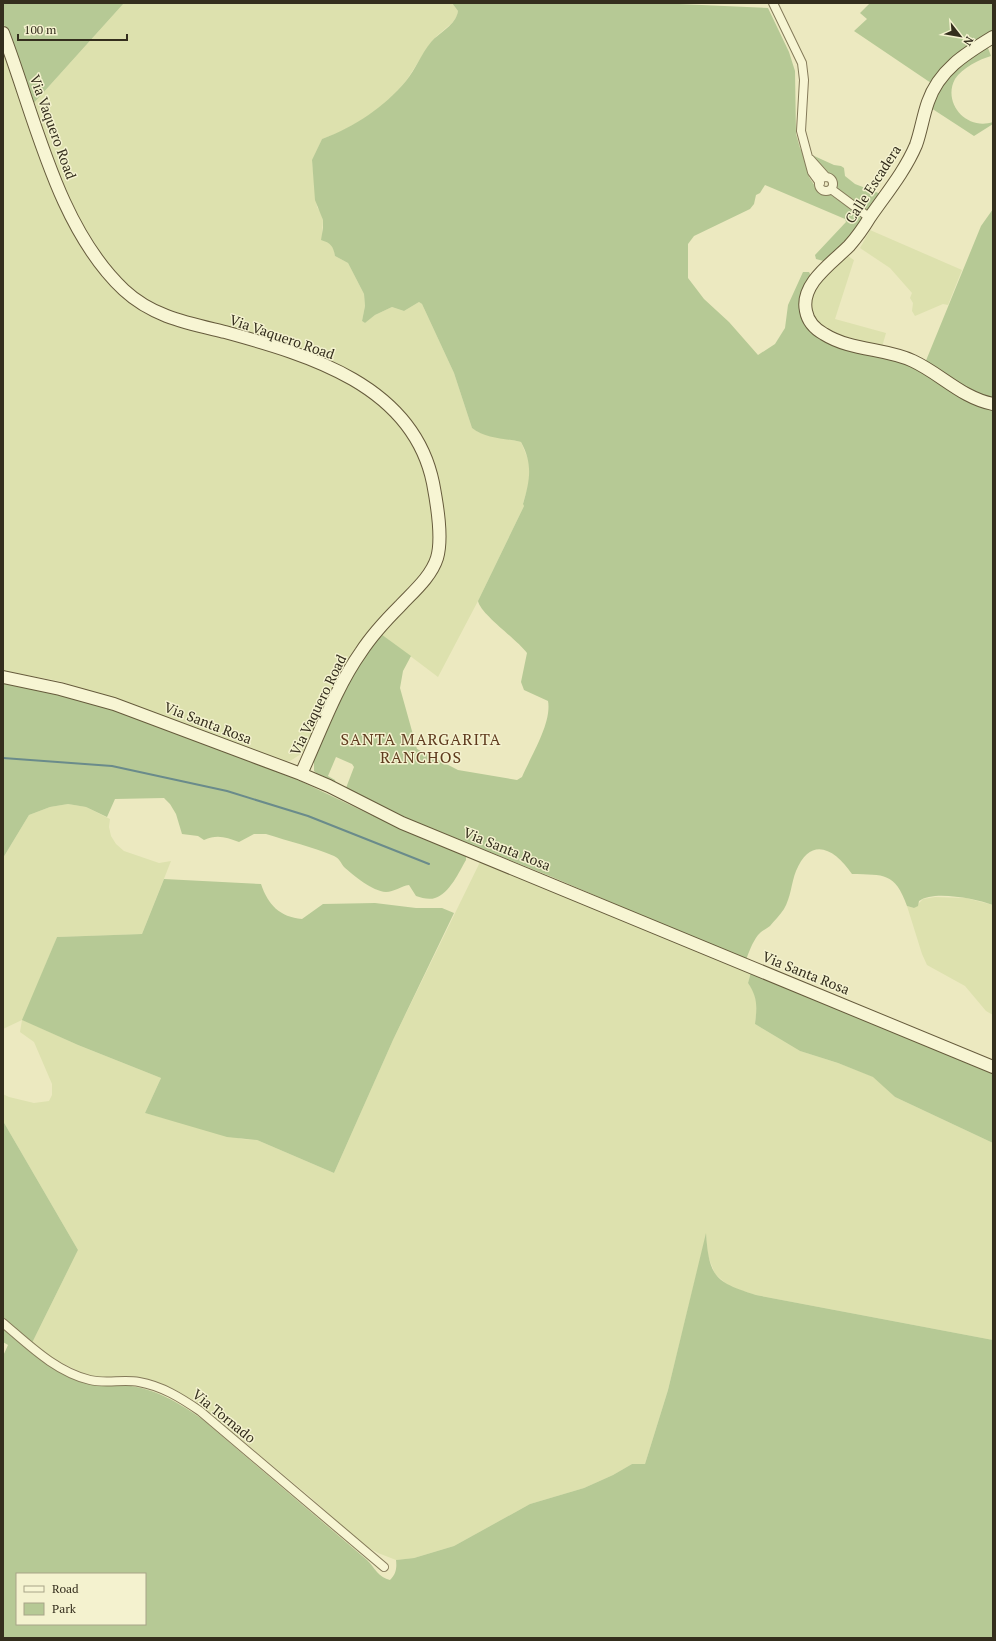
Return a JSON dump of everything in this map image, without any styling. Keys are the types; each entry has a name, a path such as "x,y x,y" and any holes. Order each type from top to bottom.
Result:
{"street":[{"path":"773,3 802,63 804,80 801,131 809,158 823,180 820,187 823,190 828,191 831,189 870,218"},
{"name":"Via Vaquero Road","path":"3,33 35,127 70,216 90,250 123,290 140,303 161,315 296,354 350,378 372,390 404,420 415,437 424,456 431,476 435,496 439,548 435,563 421,583 372,636 354,661 338,692 301,774"},
{"name":"Calle Escadera","path":"993,37 958,60 939,79 932,90 916,144 910,157 870,218 850,245 814,281 808,290 805,301 806,312 811,323 823,334 832,339 856,347 883,352 912,361 927,368 961,392 993,404"},
{"name":"Via Santa Rosa","path":"3,677 60,689 114,704 301,774 329,786 402,823 993,1067"},
{"name":"Via Tornado","path":"3,1323 51,1362 68,1372 90,1380 139,1382 179,1396 200,1411 384,1567"}],"green space":[{"path":"3,3 124,3 33,104 3,22"},
{"path":"124,3 452,3 458,11 457,16 452,23 431,42 406,81 386,103 364,119 340,132 322,139 312,161 317,207 323,220 322,235 333,246 335,256 348,263 364,294 365,306 362,321 365,323 375,315 392,307 404,311 419,302 422,304 454,373 472,428 478,432 488,435 521,442 530,464 529,484 523,503 524,506 478,601 438,677 381,634 438,569 426,446 417,430 407,417 367,382 174,315 137,296 98,255 66,196 33,104"},
{"path":"452,3 677,3 768,8 789,52 795,71 796,134 800,148 805,157 809,177 819,192 823,195 831,195 861,216 861,222 858,228 827,262 816,259 815,255 846,222 845,219 765,185 760,193 756,195 754,204 750,209 694,236 688,244 688,278 704,299 729,322 758,355 775,344 785,328 788,305 803,272 809,272 812,278 805,321 901,361 993,408 993,905 966,898 934,896 919,901 918,906 914,908 907,906 903,895 893,881 880,876 852,874 838,858 831,853 823,850 816,850 809,853 802,860 796,871 784,909 770,926 758,935 752,944 746,960 552,877 396,814 346,788 354,767 352,764 336,757 328,776 335,780 336,784 318,775 314,771 314,760 346,688 359,664 381,634 411,656 403,671 400,688 417,749 458,770 517,780 522,777 540,739 547,719 548,701 524,690 521,682 527,653 492,620 478,601 524,506 523,504 529,480 529,465 525,450 521,442 489,436 477,432 472,428 454,373 422,304 419,302 404,311 392,307 375,315 365,323 362,321 365,306 364,294 348,263 335,256 331,245 321,240 323,220 315,200 312,160 322,139 346,128 368,115 397,91 410,76 424,51 431,42 451,24 457,16 458,11"},
{"path":"870,3 993,3 993,32 931,83 854,31 867,19 860,13"},
{"path":"3,45 46,165 127,300 153,317 284,355 338,376 364,390 401,423 421,461 433,506 433,556 425,571 387,612 311,742 301,754 290,761 285,762 125,703 59,681 3,671"},
{"path":"985,47 988,48 991,56 982,59 962,71 955,79 952,88 954,106 966,119 983,124 993,122 993,124 974,136 931,108 933,100 954,68"},
{"path":"812,155 834,165 841,166 844,168 845,176 855,184 881,194 870,209 863,209 836,190 836,182 834,178 827,174"},
{"path":"993,209 993,399 971,391 925,363 981,226"},
{"path":"870,230 962,270 948,305 943,304 915,316 912,311 913,303 910,298 912,293 890,268 860,248"},
{"path":"845,254 854,260 835,319 886,333 882,347 867,345 823,330 811,315 811,294 821,279"},
{"path":"3,681 86,699 219,748 294,778 369,814 462,852 466,855 466,860 450,887 445,892 433,899 416,896 409,885 389,892 381,891 358,879 344,867 339,859 334,856 266,834 254,834 239,842 222,837 213,837 204,840 198,836 182,834 176,814 164,798 115,799 107,817 86,807 68,804 50,807 29,815 3,858"},
{"path":"68,804 86,807 110,819 109,827 111,836 116,844 124,851 159,863 171,861 142,934 57,937 23,1020 78,1045 161,1078 145,1113 242,1139 257,1140 334,1173 393,1040 481,860 751,972 748,983 754,992 757,1005 755,1024 800,1051 838,1063 874,1077 895,1097 993,1143 993,1340 756,1295 730,1287 715,1274 708,1256 706,1235 668,1390 645,1464 632,1464 613,1475 584,1488 530,1504 454,1546 414,1558 396,1560 378,1553 364,1545 309,1496 195,1401 152,1380 138,1378 100,1378 82,1373 56,1360 32,1343 78,1250 3,1121 3,1094 9,1097 34,1103 49,1101 52,1095 52,1084 34,1042 20,1032 22,1020 3,1029 3,858 29,815 50,807"},
{"path":"164,879 261,884 267,898 276,909 287,916 302,919 323,904 375,903 416,908 442,908 454,913 393,1040 334,1173 257,1140 227,1137 145,1113 161,1078 78,1045 22,1020 57,937 142,934"},
{"path":"935,897 966,898 993,905 993,1015 986,1011 965,986 927,965 922,954 907,906 914,908 923,899"},
{"path":"751,972 993,1074 993,1143 895,1097 873,1077 838,1063 800,1051 755,1024 756,1003 754,993 748,983"},
{"path":"3,1121 78,1250 32,1343 3,1317"},
{"path":"706,1233 707,1248 712,1269 717,1276 731,1286 756,1295 993,1340 993,1638 3,1638 3,1356 8,1345 3,1342 3,1329 50,1366 82,1382 106,1386 124,1385 145,1389 175,1402 193,1413 202,1419 367,1560 380,1575 390,1580 396,1571 396,1560 414,1558 454,1546 530,1504 584,1488 613,1475 632,1464 645,1464 668,1390"}],"waterway":[{"path":"3,758 112,766 227,791 308,816 429,864"}],"district":[{"name":"SANTA MARGARITA RANCHOS","path":"421,748"}]}
